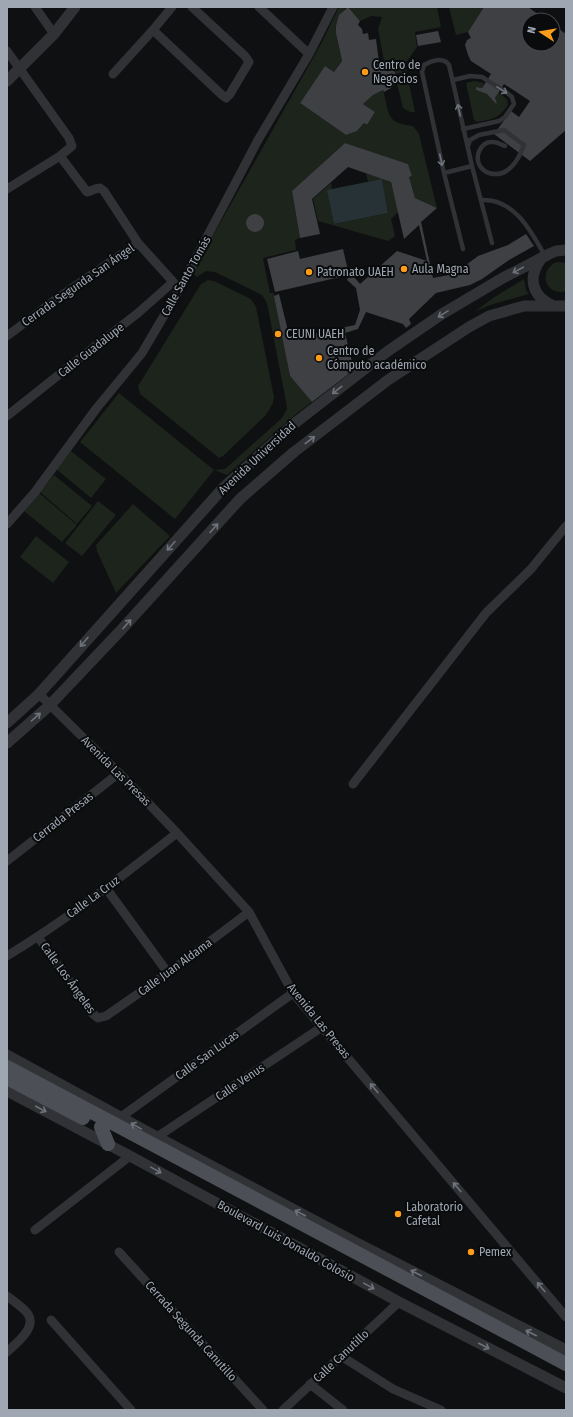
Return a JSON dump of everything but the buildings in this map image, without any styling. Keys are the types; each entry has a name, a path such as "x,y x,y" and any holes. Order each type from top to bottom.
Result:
{"main road":[{"path":"7,1067 103,1124 566,1373"},
{"path":"7,1078 67,1104"},
{"path":"103,1124 121,1117"},
{"path":"103,1124 108,1144"},
{"path":"103,1124 566,1364"}],"street":[{"path":"35,7 54,34"},
{"path":"7,81 54,34 74,7"},
{"path":"113,74 172,7"},
{"path":"153,30 222,96 226,98 230,94 249,62 245,56 192,7"},
{"path":"259,7 309,54"},
{"name":"Calle Santo Tomás","path":"7,524 36,492 96,409 142,353 179,290 258,140 309,54 333,7"},
{"path":"7,51 68,138 72,146 60,156 7,189"},
{"path":"60,156 87,192 92,191 95,188 100,188 104,191 138,243"},
{"name":"Cerrada Segunda San Ángel","path":"7,336 55,300 138,243 179,290"},
{"name":"Avenida Universidad","path":"7,723 38,694 224,487 295,423 388,351 475,290 500,276 563,249"},
{"path":"543,257 535,267 532,278 534,287 539,296 547,303 561,306"},
{"name":"Calle Guadalupe","path":"7,416 138,313 173,282"},
{"name":"Avenida Universidad","path":"7,743 49,706 122,629 240,499 294,452 388,380 469,327 489,316 524,306 561,306"},
{"path":"353,784 486,613 531,569 566,526"},
{"name":"Avenida Las Presas","path":"38,694 119,773 177,833 249,912 294,993 566,1316"},
{"name":"Cerrada Presas","path":"7,861 119,773"},
{"name":"Calle La Cruz","path":"7,956 38,937 106,888 177,833"},
{"path":"106,888 168,974"},
{"name":"Calle Juan Aldama","path":"98,1018 106,1016 168,974 249,912"},
{"name":"Calle Los Ángeles","path":"38,937 92,1013 98,1018"},
{"name":"Calle San Lucas","path":"121,1117 294,993"},
{"name":"Calle Venus","path":"157,1137 322,1027"},
{"path":"7,1054 157,1137 362,1246 566,1350"},
{"name":"Boulevard Luis Donaldo Colosio","path":"7,1091 108,1144 399,1302 566,1388"},
{"path":"35,1230 130,1156"},
{"name":"Cerrada Segunda Canutillo","path":"119,1252 263,1410"},
{"path":"7,1296 28,1314 31,1321 29,1329 7,1352"},
{"name":"Calle Canutillo","path":"283,1410 399,1302"},
{"path":"51,1320 131,1410"},
{"path":"341,1356 393,1389 441,1410"},
{"path":"310,1384 343,1410"}],"lane":[{"path":"464,249 444,172 422,72 423,66 440,60 446,61 449,65 467,147 492,243"},
{"path":"452,80 474,76 482,78 506,92 512,97 514,104 505,117 499,122 463,129"},
{"path":"467,147 470,140 478,134 504,130 524,145 519,157 513,165 505,172 493,174 480,168 477,161 478,152 482,146 487,143 492,142 505,146"},
{"path":"444,172 472,166"},
{"path":"481,200 495,201 514,212 526,223 543,257"}],"shaded area":[{"path":"339,7 347,7 338,19 337,25 337,39 342,61 334,72 325,66 300,103 346,135 357,131 364,123 367,125 375,112 363,104 373,95 383,90 390,116 397,122 404,125 413,126 419,134 437,208 415,198 409,177 412,176 408,164 345,143 292,191 300,238 295,240 296,250 263,258 270,293 274,293 290,376 312,402 296,414 227,475 214,470 225,469 282,418 287,409 267,303 262,295 215,272 206,271 197,277 192,273 321,44"},
{"path":"348,7 437,7 441,27 415,32 417,47 405,64 415,112 410,112 403,108 396,80 396,77 401,75 401,73 396,74 391,64 384,61 378,29 382,17 371,16 360,21"},
{"path":"449,7 484,7 468,32 456,35"},
{"path":"474,81 484,83 482,88 476,87 476,90 487,94 496,104 495,98 498,92 507,99 508,105 498,116 477,122 474,120 466,83"},
{"path":"366,173 391,182 398,212 391,219 395,236 388,241 318,221 313,199 331,183 332,189 328,190 334,224 388,213 382,179 368,182"},
{"path":"382,179 388,213 334,224 327,190"},
{"path":"556,262 566,263 566,291 559,292 553,290 546,282 547,272 550,266"},
{"path":"524,279 526,290 529,294 490,305 474,312 496,296"},
{"path":"208,280 214,281 251,299 256,307 274,397 273,403 266,415 223,456 219,458 140,394 138,386 201,284"},
{"path":"119,393 214,470 175,519 80,442"},
{"path":"71,451 106,479 91,498 56,469"},
{"path":"54,475 92,506 77,524 40,492"},
{"path":"39,493 77,525 62,542 24,511"},
{"path":"98,501 116,515 82,556 65,543"},
{"path":"133,504 170,536 116,593 97,551 96,545"},
{"path":"36,536 69,562 53,583 20,557"}],"place":[{"name":"Centro de Negocios","path":"365,72"},
{"name":"Aula Magna","path":"404,269"},
{"name":"Patronato UAEH","path":"309,272"},
{"name":"CEUNI UAEH","path":"278,334"},
{"name":"Centro de Cómputo académico","path":"319,358"},
{"name":"Laboratorio Cafetal","path":"398,1214"},
{"name":"Pemex","path":"471,1252"}]}
